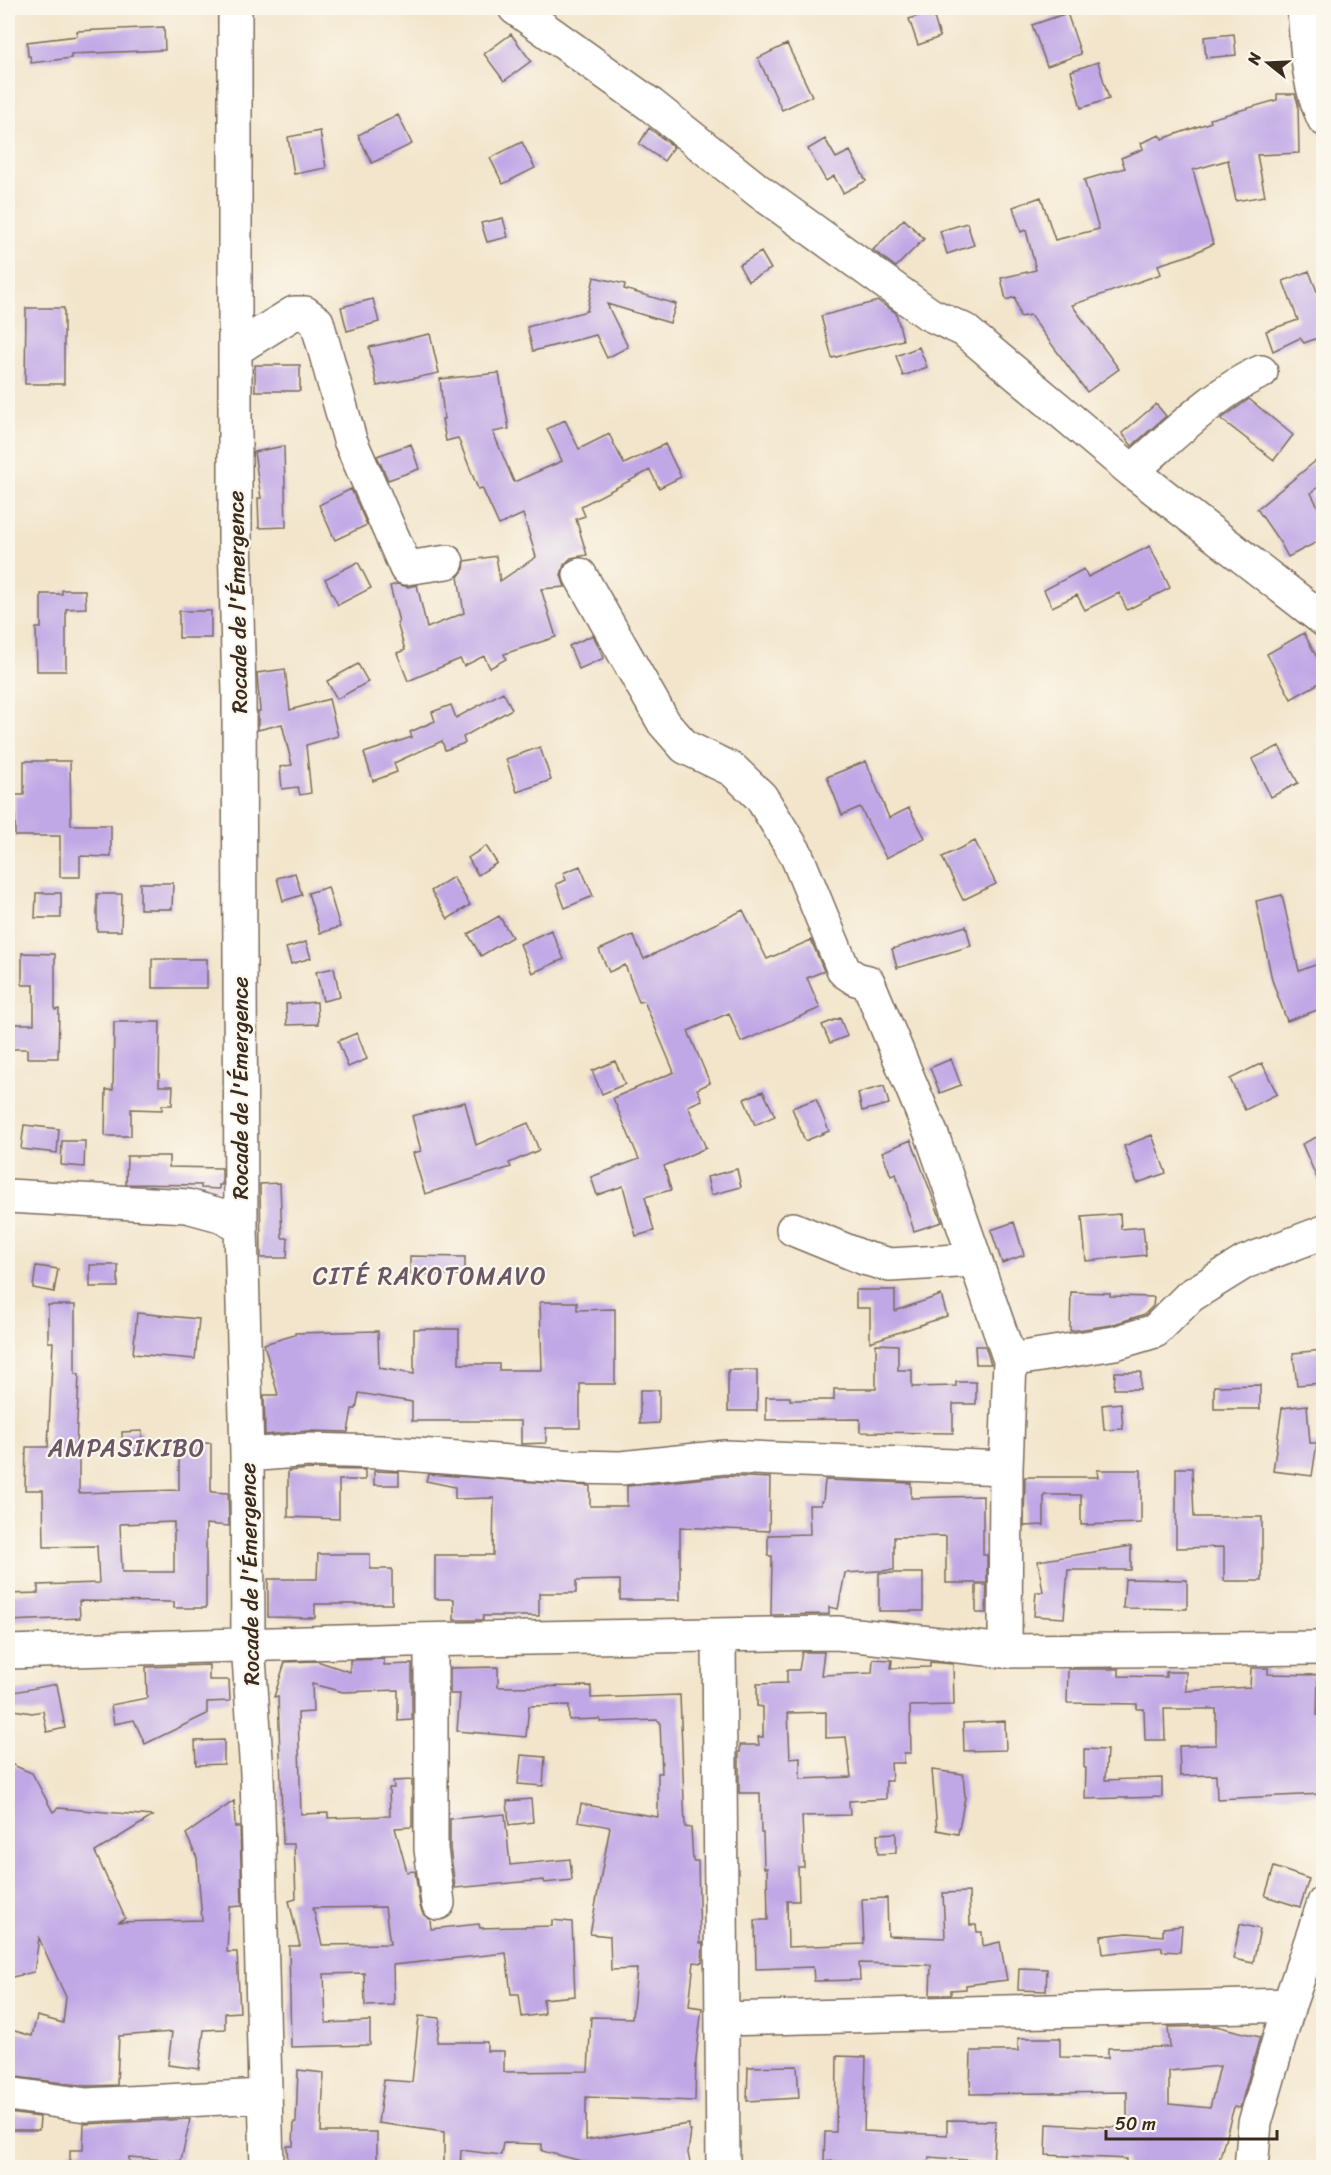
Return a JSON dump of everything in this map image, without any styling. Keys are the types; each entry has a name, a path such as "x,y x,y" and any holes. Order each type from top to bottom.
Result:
{"street":[{"name":"Rocade de l'Émergence","path":"235,8 235,538 239,693 241,1228 247,1455 248,1644 257,1773 267,2168"},
{"path":"515,8 651,105 760,192 919,308 964,330 1132,471 1323,620"},
{"path":"1304,8 1308,66 1323,119"},
{"path":"236,349 294,313 305,314 317,322 350,440 406,568 447,562"},
{"path":"1132,471 1234,387 1261,372"},
{"path":"580,575 664,723 685,747 733,770 761,797 796,854 844,971 856,979 868,982 933,1138 1010,1360 1006,1468 1005,1651"},
{"path":"8,1196 187,1206 220,1215 241,1228"},
{"path":"793,1229 864,1258 890,1265 975,1260"},
{"path":"1010,1360 1115,1343 1155,1331 1190,1296 1245,1262 1323,1232"},
{"path":"247,1455 309,1450 344,1451 574,1467 621,1468 725,1457 1006,1468"},
{"path":"8,1652 248,1644 837,1633 1005,1651 1323,1648"},
{"path":"719,1636 723,2168"},
{"path":"431,1640 432,1848 438,1903"},
{"path":"1251,2168 1255,2123 1289,2005 1323,1903"},
{"path":"722,2019 1289,2005"},
{"path":"8,2094 86,2105 265,2096"}],"building":[{"path":"932,11 940,37 918,45 909,19"},
{"path":"1067,13 1081,54 1047,66 1032,25"},
{"path":"164,27 165,50 71,54 71,58 31,63 30,56 28,56 27,42 77,36 77,31"},
{"path":"511,34 531,61 504,81 484,54"},
{"path":"1234,34 1236,55 1206,58 1204,37"},
{"path":"787,44 812,96 782,110 758,58"},
{"path":"1098,62 1109,99 1081,108 1071,71"},
{"path":"1277,94 1295,94 1298,104 1299,153 1257,155 1265,196 1236,201 1228,160 1193,170 1213,244 1190,255 1158,265 1161,274 1072,305 1119,369 1087,392 1030,315 1020,317 1015,297 1006,300 1001,278 1036,270 1026,230 1021,232 1013,207 1041,197 1055,240 1099,229 1084,180 1125,168 1121,158 1143,149 1141,143 1160,135 1162,139 1211,122 1210,119 1277,100"},
{"path":"398,115 412,144 372,163 358,135"},
{"path":"649,128 674,147 664,161 639,144"},
{"path":"320,131 326,168 294,174 288,137"},
{"path":"825,139 836,158 850,151 866,181 843,193 834,176 826,181 808,149"},
{"path":"522,142 535,168 503,184 490,158"},
{"path":"503,218 508,237 487,242 481,223"},
{"path":"904,219 924,239 896,267 873,250"},
{"path":"967,223 974,245 947,254 940,231"},
{"path":"761,252 771,269 748,281 739,265"},
{"path":"1309,271 1323,307 1323,311 1318,313 1323,312 1323,336 1304,343 1300,338 1273,351 1266,331 1298,320 1283,281"},
{"path":"594,277 625,284 624,289 676,304 670,323 607,304 628,347 607,358 596,335 533,351 527,327 587,311"},
{"path":"373,299 379,322 347,331 341,307"},
{"path":"878,301 896,313 903,340 832,358 821,316"},
{"path":"26,308 64,308 64,384 25,384"},
{"path":"430,334 439,373 377,386 369,347"},
{"path":"919,347 927,367 903,376 896,356"},
{"path":"255,365 300,365 300,391 255,391"},
{"path":"499,373 509,429 493,432 514,482 562,461 547,429 565,420 579,449 609,434 624,464 665,444 681,477 659,488 650,470 581,506 585,516 576,519 587,555 571,558 564,565 561,575 565,587 541,589 556,637 504,654 506,659 490,668 484,656 464,666 460,659 408,681 397,653 405,650 390,586 417,585 427,628 464,613 458,577 464,569 465,561 496,556 500,581 536,557 523,514 499,525 482,488 478,489 458,438 446,441 442,419 444,419 440,379"},
{"path":"1249,399 1293,435 1274,460 1221,419"},
{"path":"1156,404 1166,416 1132,446 1122,433"},
{"path":"411,444 419,469 388,480 377,456"},
{"path":"284,446 286,527 259,528 258,498 261,498 254,452"},
{"path":"1323,455 1323,483 1311,493 1323,517 1323,539 1288,557 1257,509"},
{"path":"351,489 367,525 335,540 319,505"},
{"path":"1150,546 1170,588 1127,610 1119,593 1085,610 1077,595 1052,607 1044,590 1084,569 1088,577"},
{"path":"358,562 371,588 338,605 325,579"},
{"path":"62,590 85,590 86,608 66,609 66,671 37,671 36,628 41,628 41,594 62,594"},
{"path":"179,611 211,611 211,638 179,638"},
{"path":"1304,633 1323,669 1323,681 1291,699 1267,654"},
{"path":"593,635 604,658 579,669 569,646"},
{"path":"358,664 368,682 337,699 327,681"},
{"path":"285,669 290,710 329,699 338,736 306,745 311,793 300,795 298,787 282,789 280,767 292,765 282,724 258,730 258,711 260,711 257,673"},
{"path":"503,692 512,709 463,737 465,743 445,750 442,741 394,763 397,772 373,781 364,753 412,737 410,732 435,721 432,712 451,705 456,718"},
{"path":"1279,746 1298,783 1271,797 1252,759"},
{"path":"540,747 551,780 517,792 506,759"},
{"path":"24,761 70,761 71,825 111,825 111,857 80,856 80,877 60,877 60,836 15,836 15,795 24,795"},
{"path":"866,761 889,818 909,808 925,838 886,858 860,807 842,815 827,777"},
{"path":"975,841 996,884 963,900 942,857"},
{"path":"486,846 497,863 478,875 468,858"},
{"path":"580,866 593,896 565,908 556,884 566,880 563,873"},
{"path":"295,873 302,895 283,901 277,878"},
{"path":"453,877 470,905 448,919 431,891"},
{"path":"140,883 173,883 172,909 140,909"},
{"path":"328,887 340,927 320,933 308,893"},
{"path":"36,893 61,893 61,918 35,918"},
{"path":"97,894 122,894 121,931 97,931"},
{"path":"1282,895 1299,971 1318,964 1323,978 1323,1008 1287,1021 1272,980 1256,901"},
{"path":"743,910 767,959 811,940 824,971 807,978 820,1008 741,1042 729,1013 688,1031 710,1083 697,1089 702,1100 688,1106 706,1148 664,1166 671,1190 645,1197 654,1231 636,1236 623,1186 597,1195 591,1177 639,1159 613,1098 674,1072 644,1001 639,1002 625,965 609,972 599,950 633,935 644,959"},
{"path":"499,916 512,937 481,956 468,934"},
{"path":"966,926 971,946 897,968 892,949"},
{"path":"551,930 564,959 532,973 520,944"},
{"path":"306,942 311,958 291,964 286,948"},
{"path":"22,953 55,954 55,1010 59,1009 58,1058 27,1058 27,1049 8,1049 8,1024 34,1024 34,985 22,985"},
{"path":"152,959 207,959 207,988 152,988"},
{"path":"334,968 340,997 323,1001 316,972"},
{"path":"317,1002 318,1024 287,1025 286,1004"},
{"path":"840,1018 847,1036 830,1043 822,1025"},
{"path":"114,1022 160,1022 159,1086 173,1086 172,1105 162,1105 162,1110 131,1109 131,1136 105,1136 106,1090 113,1090"},
{"path":"357,1033 367,1059 348,1067 338,1041"},
{"path":"951,1059 961,1085 940,1093 930,1068"},
{"path":"615,1061 625,1084 602,1094 592,1071"},
{"path":"1262,1063 1277,1094 1245,1110 1230,1079"},
{"path":"884,1086 889,1104 862,1111 858,1093"},
{"path":"763,1091 775,1116 755,1125 744,1099"},
{"path":"816,1099 829,1131 805,1141 792,1108"},
{"path":"465,1102 476,1145 528,1123 539,1150 509,1163 511,1167 425,1194 413,1153 421,1151 412,1116"},
{"path":"24,1125 59,1129 57,1153 21,1149"},
{"path":"1323,1134 1323,1192 1302,1144"},
{"path":"1152,1135 1166,1173 1137,1183 1124,1146"},
{"path":"911,1140 942,1222 914,1231 896,1174 891,1176 882,1152"},
{"path":"62,1141 85,1141 84,1167 61,1165"},
{"path":"127,1156 169,1156 169,1167 222,1168 222,1185 219,1185 219,1189 201,1188 201,1185 126,1184"},
{"path":"737,1169 741,1187 711,1195 707,1177"},
{"path":"280,1183 282,1238 288,1238 287,1258 261,1258 260,1184"},
{"path":"1120,1214 1121,1229 1143,1227 1146,1255 1086,1261 1082,1217"},
{"path":"1014,1222 1024,1255 1002,1263 991,1230"},
{"path":"410,1256 465,1257 465,1275 410,1274"},
{"path":"90,1265 118,1265 118,1287 90,1287"},
{"path":"36,1266 58,1269 54,1292 33,1288"},
{"path":"856,1290 895,1290 895,1311 941,1295 947,1316 870,1342 870,1308 856,1308"},
{"path":"1071,1292 1154,1297 1153,1306 1145,1314 1111,1325 1070,1331"},
{"path":"540,1302 577,1302 577,1310 615,1309 615,1384 580,1384 580,1428 546,1428 546,1443 521,1444 521,1421 412,1421 412,1402 359,1393 356,1409 352,1409 348,1432 308,1431 265,1435 264,1395 278,1395 264,1344 295,1335 295,1333 378,1331 379,1368 414,1374 414,1329 459,1329 459,1364 499,1364 499,1370 542,1370"},
{"path":"48,1305 75,1305 75,1374 79,1374 76,1447 79,1447 79,1493 179,1490 179,1444 211,1443 211,1492 228,1493 229,1526 206,1524 206,1608 174,1608 174,1602 79,1601 80,1618 8,1621 8,1594 38,1593 38,1585 99,1583 97,1546 44,1547 43,1490 25,1490 26,1447 48,1447 53,1342 48,1342","holes":["174,1522 174,1572 122,1572 120,1524"]},
{"path":"137,1313 199,1319 195,1359 133,1354"},
{"path":"876,1344 898,1345 898,1370 912,1370 912,1387 956,1386 956,1382 976,1382 976,1404 953,1404 953,1433 860,1432 860,1419 766,1420 766,1397 790,1397 790,1400 834,1400 834,1389 876,1389"},
{"path":"975,1346 985,1346 991,1364 976,1364"},
{"path":"1323,1350 1323,1383 1297,1385 1293,1353"},
{"path":"728,1370 757,1370 757,1411 728,1411"},
{"path":"1115,1372 1141,1372 1140,1389 1114,1389"},
{"path":"1260,1385 1260,1409 1214,1409 1214,1386"},
{"path":"640,1390 659,1390 659,1423 640,1424"},
{"path":"1121,1403 1123,1429 1104,1430 1102,1405"},
{"path":"1307,1405 1310,1443 1317,1443 1312,1476 1273,1471 1282,1408"},
{"path":"142,1431 142,1455 123,1455 122,1432"},
{"path":"1176,1468 1192,1468 1194,1517 1262,1517 1262,1581 1224,1581 1224,1547 1176,1548"},
{"path":"365,1470 365,1480 339,1480 339,1519 288,1517 288,1471"},
{"path":"1097,1470 1141,1470 1141,1523 1081,1525 1081,1495 1044,1495 1044,1525 1024,1526 1025,1477 1098,1477"},
{"path":"374,1471 399,1472 399,1485 374,1485"},
{"path":"428,1474 590,1486 590,1506 627,1506 627,1486 726,1476 770,1478 769,1531 680,1527 680,1600 620,1600 620,1580 576,1581 576,1593 539,1593 539,1616 483,1616 483,1620 454,1620 454,1599 435,1599 435,1555 493,1555 494,1498 455,1499 455,1487 426,1481"},
{"path":"825,1480 911,1483 911,1498 983,1496 983,1555 987,1555 987,1583 946,1583 946,1536 894,1537 894,1570 845,1573 838,1609 829,1607 829,1614 771,1615 772,1556 768,1556 768,1535 810,1534 809,1505 821,1505"},
{"path":"1131,1546 1131,1570 1068,1570 1064,1618 1034,1616 1036,1592 1043,1592 1038,1561"},
{"path":"318,1554 370,1554 370,1569 392,1569 392,1604 315,1604 315,1618 268,1617 268,1579 317,1579"},
{"path":"879,1573 923,1573 923,1611 879,1611"},
{"path":"1125,1579 1187,1580 1187,1609 1123,1608"},
{"path":"976,1585 987,1585 986,1613 976,1613"},
{"path":"802,1652 824,1652 821,1675 872,1673 873,1659 892,1660 891,1668 930,1667 930,1662 953,1664 954,1705 910,1706 911,1753 904,1753 904,1763 891,1763 892,1781 886,1781 886,1799 849,1801 850,1815 802,1816 804,1867 798,1867 799,1901 787,1901 788,1947 864,1944 862,1899 887,1898 888,1936 945,1938 943,1893 969,1892 970,1925 976,1925 977,1932 982,1932 983,1946 1000,1942 1007,1980 966,1985 966,1989 951,1990 951,1995 930,1995 931,1965 859,1963 860,1980 814,1981 813,1967 756,1969 755,1920 768,1920 767,1868 764,1868 760,1793 739,1793 740,1745 759,1745 758,1737 763,1737 763,1707 757,1706 757,1684 787,1683 787,1670 799,1670","holes":["826,1712 826,1738 846,1737 851,1777 800,1779 800,1757 790,1758 788,1713"]},
{"path":"384,1659 384,1665 412,1664 412,1720 398,1721 398,1690 343,1692 312,1684 313,1712 298,1713 301,1814 328,1813 328,1818 390,1816 389,1788 394,1788 393,1781 412,1780 412,1827 395,1828 407,1872 415,1871 420,1906 423,1914 430,1920 431,1929 479,1924 480,1928 552,1926 552,1920 572,1922 575,1996 543,1999 544,2014 522,2017 519,1994 511,1994 506,1953 393,1965 394,2005 365,2006 364,1973 324,1974 326,2023 370,2021 370,2045 291,2047 289,1946 300,1946 289,1901 296,1899 294,1844 283,1844 278,1696 274,1697 285,1662 317,1661 350,1672 350,1660","holes":["385,1907 390,1944 322,1945 313,1908"]},
{"path":"209,1665 209,1680 229,1680 230,1701 207,1702 207,1714 145,1744 134,1720 114,1724 111,1705 147,1698 146,1667"},
{"path":"498,1667 498,1687 591,1686 591,1698 680,1695 685,1827 691,1828 693,1861 698,1861 700,1943 703,1943 702,1963 694,1962 689,2006 702,2008 696,2058 695,2101 586,2097 586,2140 689,2124 689,2130 691,2130 688,2153 691,2168 609,2168 542,2151 542,2144 503,2143 501,2155 461,2150 460,2168 444,2168 444,2132 378,2123 384,2080 412,2082 419,2016 440,2018 437,2042 487,2042 487,2051 504,2051 504,2072 588,2071 591,2017 632,2018 637,1969 611,1970 610,1936 590,1934 610,1827 578,1821 581,1804 658,1817 658,1773 662,1773 660,1722 657,1720 600,1722 600,1719 569,1720 569,1705 529,1706 526,1737 457,1731 460,1694 450,1694 450,1668"},
{"path":"1251,1668 1268,1668 1268,1674 1318,1675 1317,1715 1323,1714 1323,1794 1217,1799 1216,1775 1180,1776 1179,1746 1216,1745 1216,1709 1164,1709 1165,1740 1145,1740 1144,1709 1137,1709 1137,1704 1067,1703 1068,1669 1119,1669 1119,1676 1166,1677 1166,1672 1186,1672 1186,1691 1250,1687"},
{"path":"57,1684 65,1728 47,1732 43,1711 32,1713 8,1709 8,1693"},
{"path":"1005,1721 1006,1750 964,1751 963,1723"},
{"path":"224,1740 224,1764 196,1765 195,1741"},
{"path":"1084,1749 1107,1750 1105,1780 1162,1778 1162,1797 1085,1799"},
{"path":"521,1755 545,1757 543,1786 518,1784"},
{"path":"8,1763 32,1773 53,1812 58,1808 153,1816 95,1852 125,1918 119,1922 202,1920 197,1858 186,1834 234,1801 235,1827 240,1827 242,1906 229,1907 227,1952 237,1952 240,2012 225,2013 225,2029 204,2030 199,2069 168,2065 172,2032 119,2036 117,2085 87,2086 8,2076 8,2029 32,2036 37,2016 63,2023 66,1997 39,1938 34,1972 8,1978"},
{"path":"932,1770 963,1774 965,1797 958,1834 937,1830"},
{"path":"531,1799 533,1822 509,1825 507,1801"},
{"path":"505,1814 510,1865 570,1859 572,1880 544,1883 544,1880 455,1888 450,1848 450,1819"},
{"path":"896,1833 896,1853 878,1854 877,1834"},
{"path":"1274,1867 1309,1879 1300,1907 1265,1896"},
{"path":"1240,1924 1260,1929 1253,1963 1233,1959"},
{"path":"1182,1926 1180,1952 1162,1951 1162,1947 1103,1954 1101,1936 1128,1933 1163,1936 1163,1928"},
{"path":"1019,1968 1047,1969 1046,1991 1018,1990"},
{"path":"1216,2026 1260,2037 1240,2108 1234,2107 1217,2168 1126,2168 1127,2159 1046,2155 1047,2124 1127,2128 1127,2092 970,2094 971,2051 1018,2051 1018,2038 1060,2038 1060,2057 1108,2058 1108,2048 1170,2047 1168,2027","holes":["1220,2066 1210,2108 1169,2104 1169,2071"]},
{"path":"837,2056 866,2057 864,2131 947,2135 947,2120 996,2121 993,2162 929,2157 928,2165 824,2161 825,2132 836,2132"},
{"path":"797,2066 799,2098 747,2101 748,2067"},
{"path":"298,2070 324,2073 321,2132 377,2132 377,2168 288,2168 287,2146 293,2146 294,2122 296,2122"},
{"path":"8,2113 40,2117 39,2130 8,2130"},
{"path":"190,2119 181,2161 129,2157 129,2168 70,2168 70,2150 83,2150 84,2124"}],"district":[{"name":"CITÉ RAKOTOMAVO","path":"430,1276"},
{"name":"AMPASIKIBO","path":"127,1448"}]}
